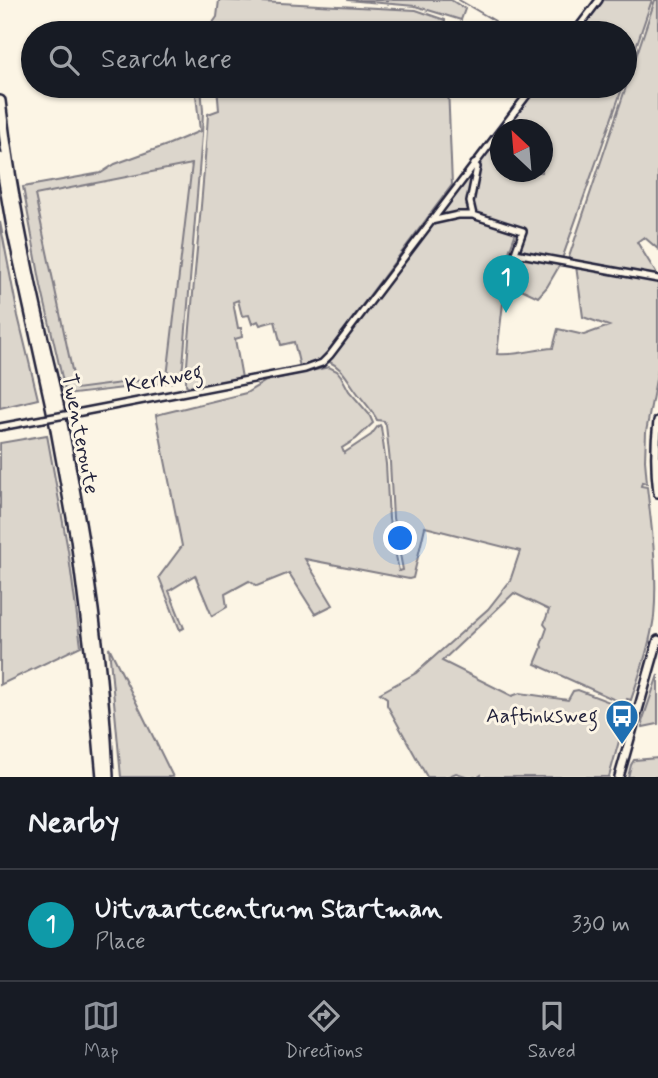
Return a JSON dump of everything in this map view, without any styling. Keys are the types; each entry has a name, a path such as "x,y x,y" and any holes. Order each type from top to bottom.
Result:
{"highway":[{"name":"Twenteroute","path":"0,101 5,148 20,232 62,422 82,537 99,654 108,777"},
{"name":"Twenteroute","path":"0,158 76,539 91,656 102,777"}],"main road":[{"path":"658,421 658,493"},
{"path":"619,777 658,640"}],"street":[{"path":"582,21 599,0"},
{"path":"431,221 525,98"},
{"path":"473,215 470,202 477,167 474,164"},
{"path":"431,221 458,215 473,215 523,232 515,253 658,279"},
{"name":"Kerkweg","path":"0,427 312,367 321,363 330,355 431,221"}],"shaded area":[{"path":"219,0 416,10 445,21 214,21"},
{"path":"347,0 451,0 465,9 461,20 415,6"},
{"path":"601,0 652,0 637,44 637,21 586,21"},
{"path":"655,0 658,0 658,249 644,237 637,242 658,276 568,260 622,98 637,98 637,54"},
{"path":"196,98 202,98 202,135 180,377 173,382 66,395 41,286 23,187 101,173 115,164 200,131","holes":["192,164 167,377 76,389 35,195"]},
{"path":"218,98 448,98 452,185 319,363 300,367 294,342 281,345 275,321 260,325 258,321 252,324 249,315 242,316 238,300 233,302 238,328 241,328 242,337 235,339 242,378 190,387 186,385 186,379 208,114 219,110"},
{"path":"529,98 619,98 562,259 517,251 524,230 476,215 473,209 476,165 490,147 490,182 553,182 553,119 512,119"},
{"path":"192,164 167,377 76,389 35,195"},
{"path":"472,171 468,203 470,214 462,212 437,219"},
{"path":"459,217 471,217 516,232 509,252 497,354 553,348 558,329 584,335 609,326 583,317 576,266 658,281 658,369 646,432 647,483 642,482 641,486 647,487 652,535 654,617 631,700 627,699 624,704 535,664 547,628 544,624 549,610 514,593 442,661 512,696 520,693 568,700 573,691 578,690 628,709 609,777 469,777 456,773 447,777 427,777 387,705 387,698 380,693 416,673 488,609 510,581 520,551 425,527 413,578 305,559 333,605 315,614 289,573 257,586 249,581 225,594 227,607 212,616 195,575 169,591 184,628 180,630 159,577 182,546 156,415 246,393 266,381 329,367 341,376 373,423 342,448 344,453 371,435 378,426 381,427 389,519 399,571 403,570 393,518 386,425 384,421 377,420 341,370 328,361 432,225"},
{"path":"0,222 18,316 38,399 0,408"},
{"path":"517,255 561,263 538,297 521,289 508,274"},
{"path":"47,435 68,550 81,646 0,685 0,443"},
{"path":"109,647 173,777 121,777"},
{"path":"658,675 658,724 643,727 642,722"},
{"path":"658,758 658,777 628,777 634,760"}],"waterway":[{"path":"459,0 495,21"}],"place":[{"name":"Uitvaartcentrum Startman","path":"506,313"},
{"name":"Aaftinksweg","path":"622,746"}]}
